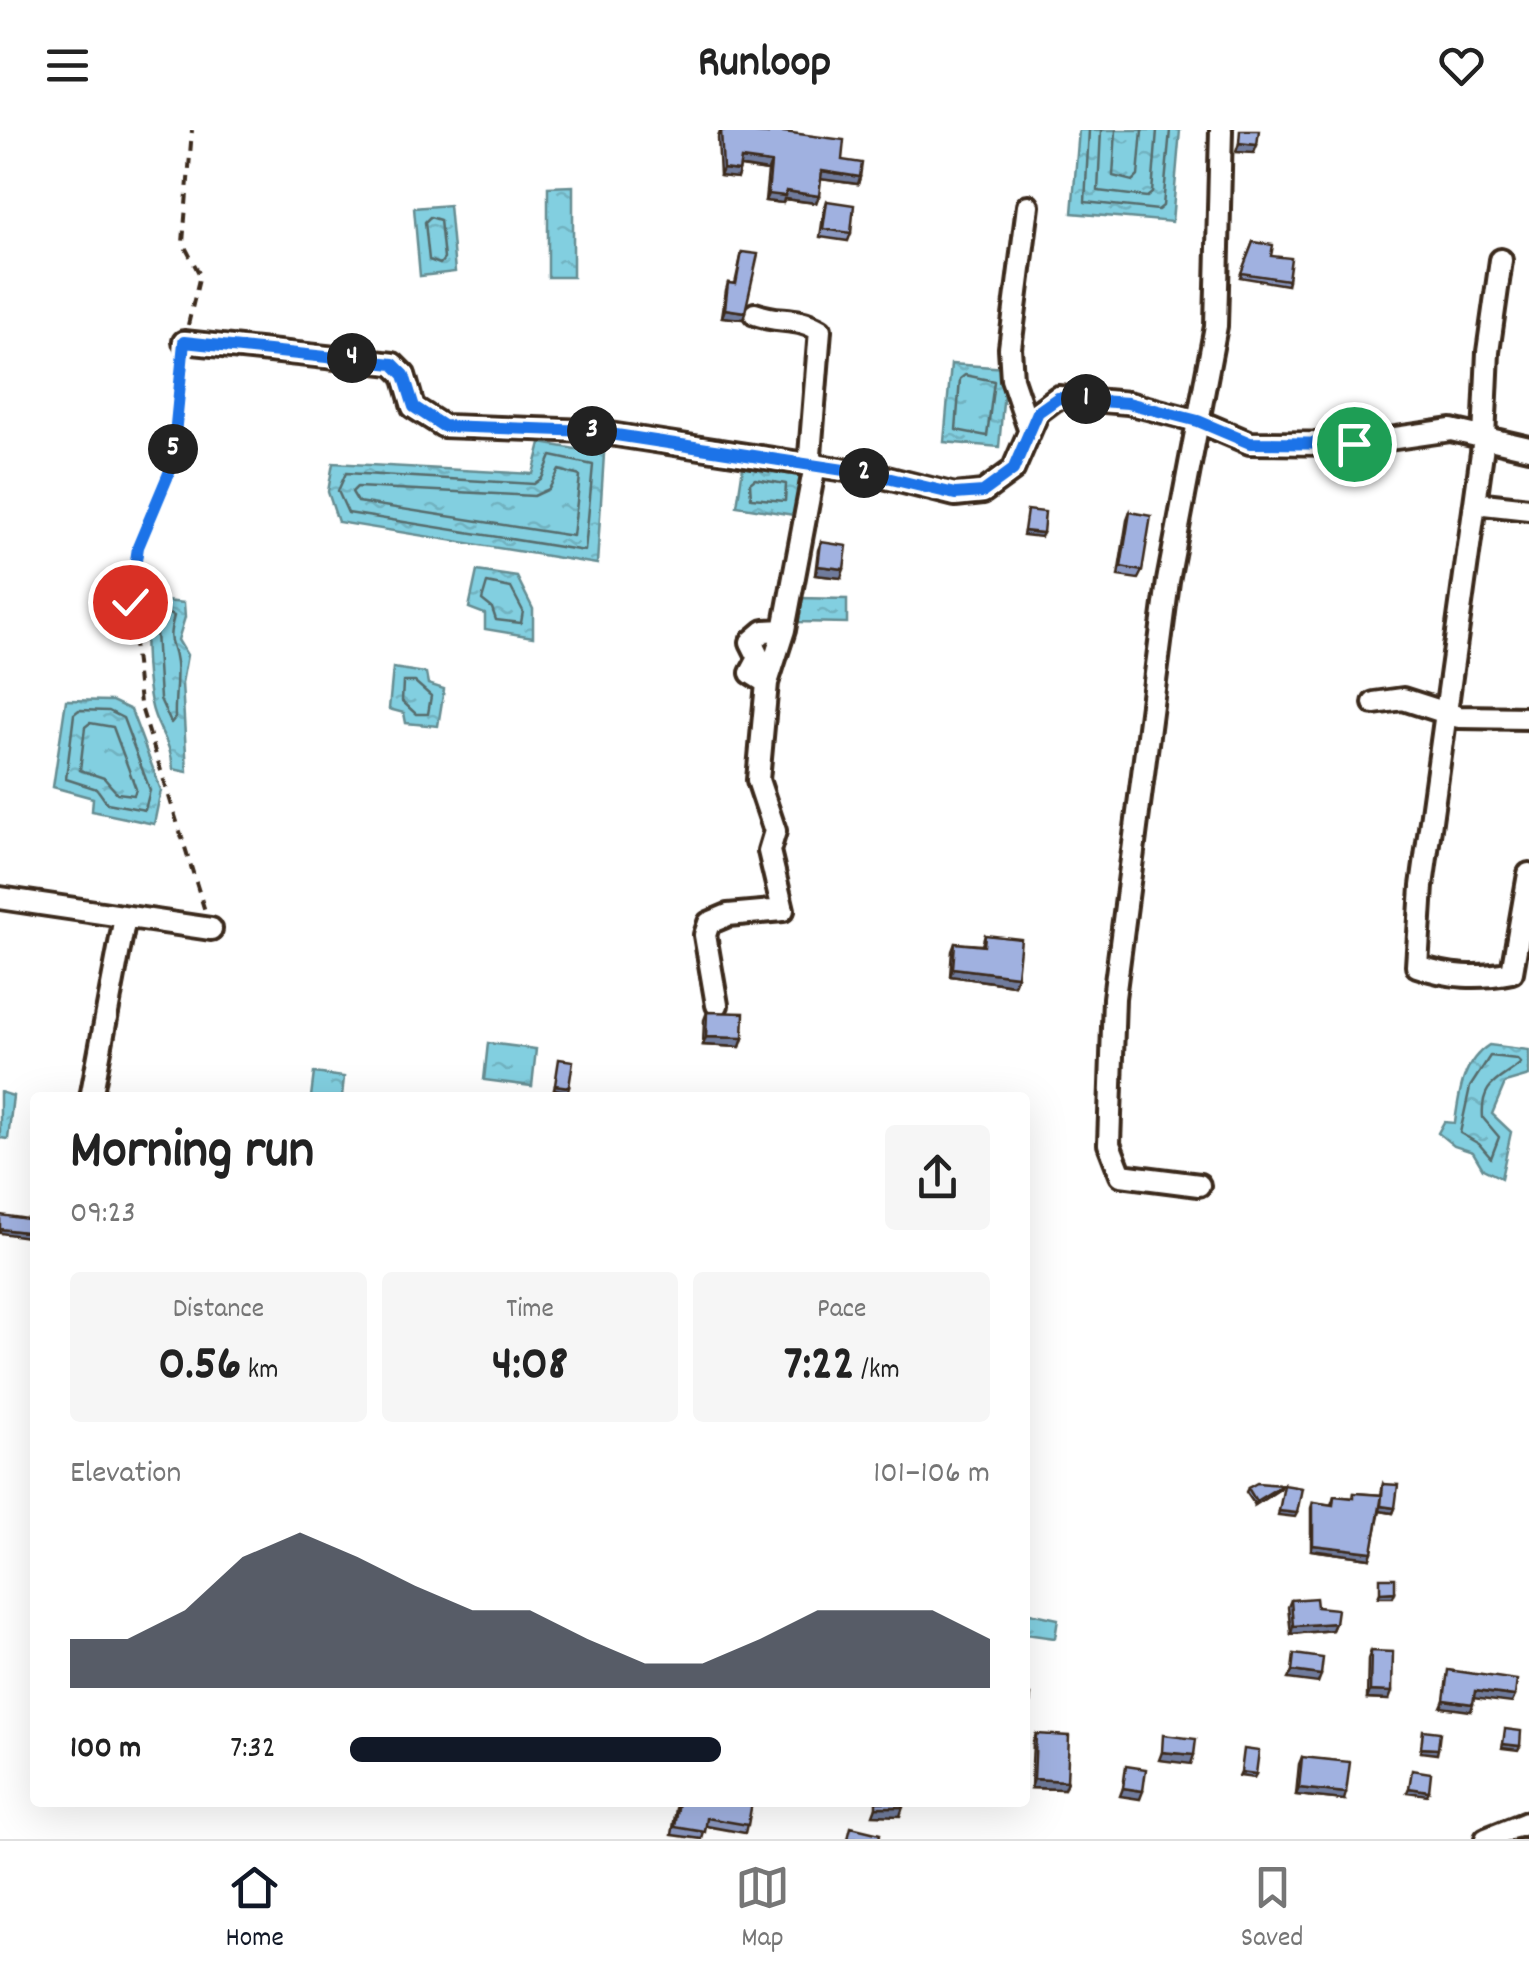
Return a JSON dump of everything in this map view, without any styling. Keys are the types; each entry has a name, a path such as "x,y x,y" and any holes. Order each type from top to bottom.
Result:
{"street":[{"path":"1199,1186 1121,1176 1109,1144 1114,998 1127,884 1148,760 1168,580 1220,283 1220,130"},
{"path":"1028,206 1010,348 1012,379 1029,430"},
{"path":"1501,260 1488,352 1484,438 1422,886 1417,966 1444,975 1486,978 1512,972 1529,874"},
{"path":"717,1005 706,935 709,923 728,915 782,910 768,851 775,831 758,780 767,683 784,630 815,465 810,455 820,330 800,318 769,319 756,314"},
{"path":"184,342 393,364 404,375 414,407 443,426 590,431 870,474 924,490 983,492 1013,470 1038,412 1058,398 1128,403 1198,421 1250,443 1354,444 1450,430 1529,448"},
{"path":"1475,503 1529,509"},
{"path":"1374,703 1403,699 1448,713 1529,718"},
{"path":"0,898 212,930"},
{"path":"92,1092 125,917"},
{"path":"1486,1839 1518,1829"}],"path":[{"path":"192,130 183,243 200,274 184,342 172,466 138,547 130,602 140,704 212,930"}],"water":[{"path":"1079,130 1180,130 1172,222 1072,213"},
{"path":"573,186 573,277 548,277 548,187"},
{"path":"449,205 455,272 420,276 414,208"},
{"path":"951,364 1006,368 999,447 944,442"},
{"path":"541,443 604,454 597,564 338,522 328,492 333,463 533,474"},
{"path":"743,467 800,476 794,515 737,506"},
{"path":"477,571 517,577 533,609 533,637 485,629 485,614 469,608"},
{"path":"798,598 847,599 847,623 797,622"},
{"path":"144,599 184,603 185,617 178,640 187,655 182,683 187,772 173,769 153,712 147,677"},
{"path":"393,668 426,673 428,684 444,689 438,726 406,723 404,713 389,709"},
{"path":"66,700 112,701 131,710 161,790 154,824 92,811 93,798 53,787"},
{"path":"488,1043 536,1049 532,1086 484,1080"},
{"path":"1489,1045 1529,1050 1529,1076 1505,1083 1492,1114 1511,1132 1501,1178 1483,1169 1473,1152 1454,1146 1438,1133 1444,1122 1455,1123 1467,1070"},
{"path":"314,1073 344,1077 342,1092 312,1092"},
{"path":"0,1092 13,1096 8,1139 0,1138"},
{"path":"1030,1613 1058,1619 1055,1638 1030,1635"}],"building":[{"path":"721,130 768,134 769,130 844,140 842,160 862,163 860,177 822,171 819,196 786,191 785,196 768,194 771,163 741,159 739,171 723,169"},
{"path":"1240,130 1259,130 1257,145 1239,143"},
{"path":"827,201 854,205 851,233 823,229"},
{"path":"1253,242 1273,245 1271,256 1291,258 1288,280 1241,273"},
{"path":"742,252 758,254 745,312 725,309 728,283 736,284"},
{"path":"1027,510 1045,512 1043,533 1024,531"},
{"path":"1130,512 1151,516 1142,571 1121,567"},
{"path":"821,542 847,546 844,569 818,566"},
{"path":"985,935 1021,939 1017,976 953,968 955,943 984,946"},
{"path":"707,1012 744,1013 743,1038 706,1037"},
{"path":"559,1059 573,1061 569,1087 555,1085"},
{"path":"0,1215 30,1219 30,1232 0,1229"},
{"path":"1257,1483 1282,1485 1256,1501 1248,1488"},
{"path":"1383,1484 1398,1485 1395,1508 1381,1506"},
{"path":"1284,1485 1302,1488 1297,1513 1279,1511"},
{"path":"1354,1493 1382,1495 1372,1552 1313,1545 1313,1502 1333,1505 1334,1496 1354,1498"},
{"path":"1380,1578 1395,1578 1395,1592 1380,1593"},
{"path":"1316,1598 1317,1607 1337,1609 1335,1623 1293,1626 1291,1600"},
{"path":"1371,1651 1393,1652 1392,1692 1370,1691"},
{"path":"1294,1654 1323,1658 1321,1675 1292,1671"},
{"path":"1448,1670 1517,1680 1515,1696 1475,1691 1473,1704 1444,1700"},
{"path":"1505,1729 1521,1731 1520,1746 1503,1744"},
{"path":"1423,1730 1440,1732 1438,1749 1421,1748"},
{"path":"1036,1734 1069,1736 1067,1781 1034,1779"},
{"path":"1163,1735 1196,1739 1194,1755 1162,1752"},
{"path":"1244,1749 1259,1751 1256,1774 1241,1772"},
{"path":"1302,1757 1350,1762 1346,1793 1299,1788"},
{"path":"1126,1766 1146,1769 1143,1791 1123,1788"},
{"path":"1412,1770 1431,1773 1429,1791 1409,1788"},
{"path":"678,1807 751,1807 748,1825 707,1818 705,1832 675,1827"},
{"path":"851,1827 880,1834 879,1839 848,1839"}],"route":[{"path":"130,602 138,547 172,466 184,342 393,364 404,375 414,407 443,426 590,431 870,474 924,490 955,494 983,492 1013,470 1038,412 1058,398 1128,403 1198,421 1250,443 1354,444"}]}
